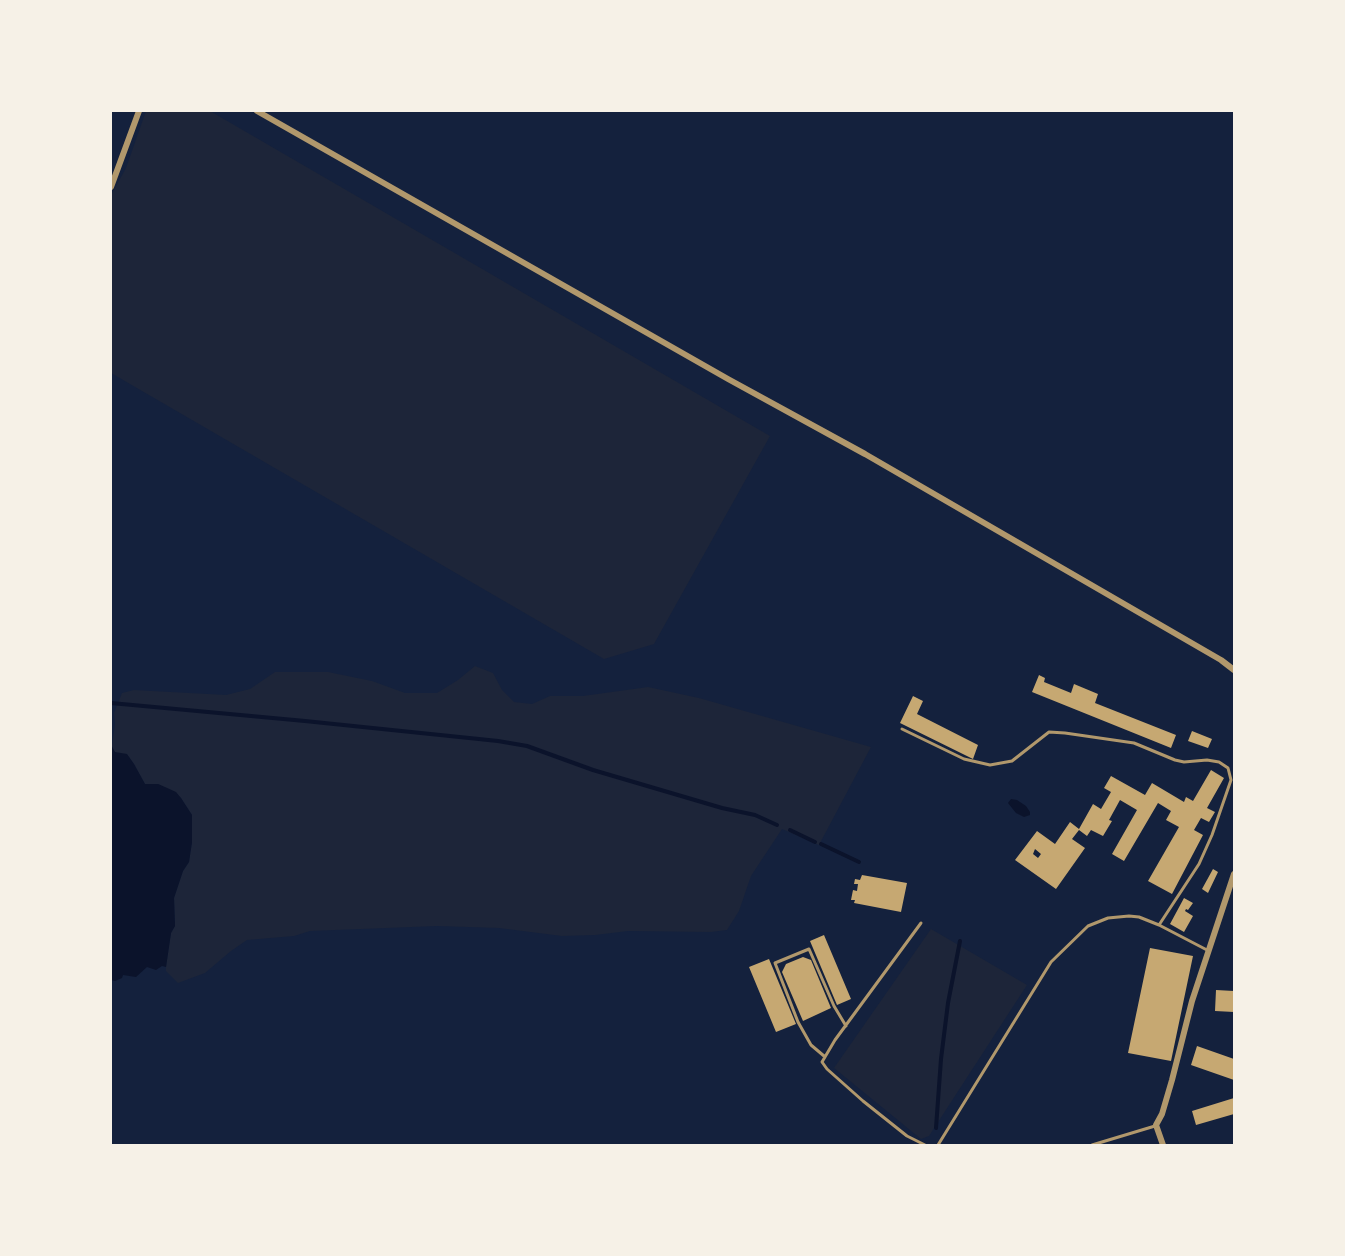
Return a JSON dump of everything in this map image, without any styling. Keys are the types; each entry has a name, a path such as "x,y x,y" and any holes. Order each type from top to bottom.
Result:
{"street":[{"path":"111,187 139,111"},
{"path":"257,111 728,379 865,454 1221,660 1234,670"},
{"path":"1163,1145 1156,1125 1162,1114 1172,1080 1207,950 1230,892 1234,874"}],"lane":[{"path":"902,729 964,759 990,765 1012,761 1049,732 1134,742 1175,760 1184,762 1207,760 1219,762 1228,768 1231,780 1212,835 1199,864 1159,925"},
{"path":"938,1145 1051,962 1079,933 1097,921 1118,916 1139,917 1207,950"},
{"path":"921,922 824,1056 822,1062 826,1069 907,1136 925,1145"},
{"path":"824,1056 811,1045 798,1022 775,963 808,949 834,1006 846,1026"},
{"path":"1092,1145 1156,1125"}],"shaded area":[{"path":"146,111 210,111 770,436 654,644 604,659 111,373 111,195 126,168"},
{"path":"475,666 493,673 502,690 514,702 532,704 550,696 583,696 648,687 699,698 871,747 819,845 782,829 751,876 739,911 727,930 711,932 628,931 562,936 499,928 437,926 310,931 294,936 247,940 205,973 178,983 166,971 166,967 171,933 175,926 174,898 183,871 189,862 192,815 181,798 158,784 145,784 127,755 115,753 112,746 114,713 122,693 134,690 226,695 250,689 275,672 328,672 372,681 405,693 437,693"},
{"path":"111,745 115,752 127,754 145,784 158,784 176,792 192,815 189,862 183,871 174,898 175,926 171,933 166,967 162,966 156,970 147,967 136,977 123,975 115,981 111,980"},
{"path":"1011,799 1026,806 1030,815 1024,817 1016,813 1008,803"},
{"path":"931,929 1027,985 929,1136 921,1139 834,1068"}],"building":[{"path":"1039,675 1045,678 1044,682 1071,693 1074,684 1098,694 1095,703 1176,735 1171,748 1032,692"},
{"path":"913,696 923,701 917,714 978,745 973,759 900,723"},
{"path":"1192,731 1212,739 1208,748 1188,741"},
{"path":"1211,770 1224,778 1207,808 1215,812 1209,822 1201,818 1194,830 1203,835 1172,894 1148,881 1179,827 1166,820 1171,811 1158,803 1124,861 1112,854 1137,810 1120,800 1103,836 1091,830 1087,836 1079,830 1072,839 1085,848 1056,889 1015,860 1037,831 1055,844 1070,822 1079,829 1093,804 1101,809 1111,792 1104,788 1111,776 1145,795 1152,783 1184,802 1186,797 1193,801","holes":["1035,849 1041,854 1038,858 1033,854"]},
{"path":"1213,869 1218,872 1208,893 1202,889"},
{"path":"862,875 907,883 901,912 854,903 855,900 851,900 853,890 857,891 858,884 854,884 855,879 860,880"},
{"path":"1184,898 1193,903 1185,911 1193,916 1184,932 1170,924"},
{"path":"824,935 851,999 837,1005 810,941"},
{"path":"1150,948 1193,956 1171,1061 1128,1053"},
{"path":"803,957 811,960 831,1008 803,1021 782,972 786,964"},
{"path":"769,959 796,1024 776,1032 749,967"},
{"path":"1216,990 1234,991 1234,1012 1215,1011"},
{"path":"1197,1046 1234,1059 1234,1080 1191,1065"},
{"path":"1234,1098 1234,1114 1196,1125 1192,1111"}],"waterway":[{"path":"111,703 305,721 527,746 593,770 722,808 755,815 777,825"},
{"path":"790,830 815,842"},
{"path":"821,844 859,862"},
{"path":"936,1128 948,1003 960,941"}]}
